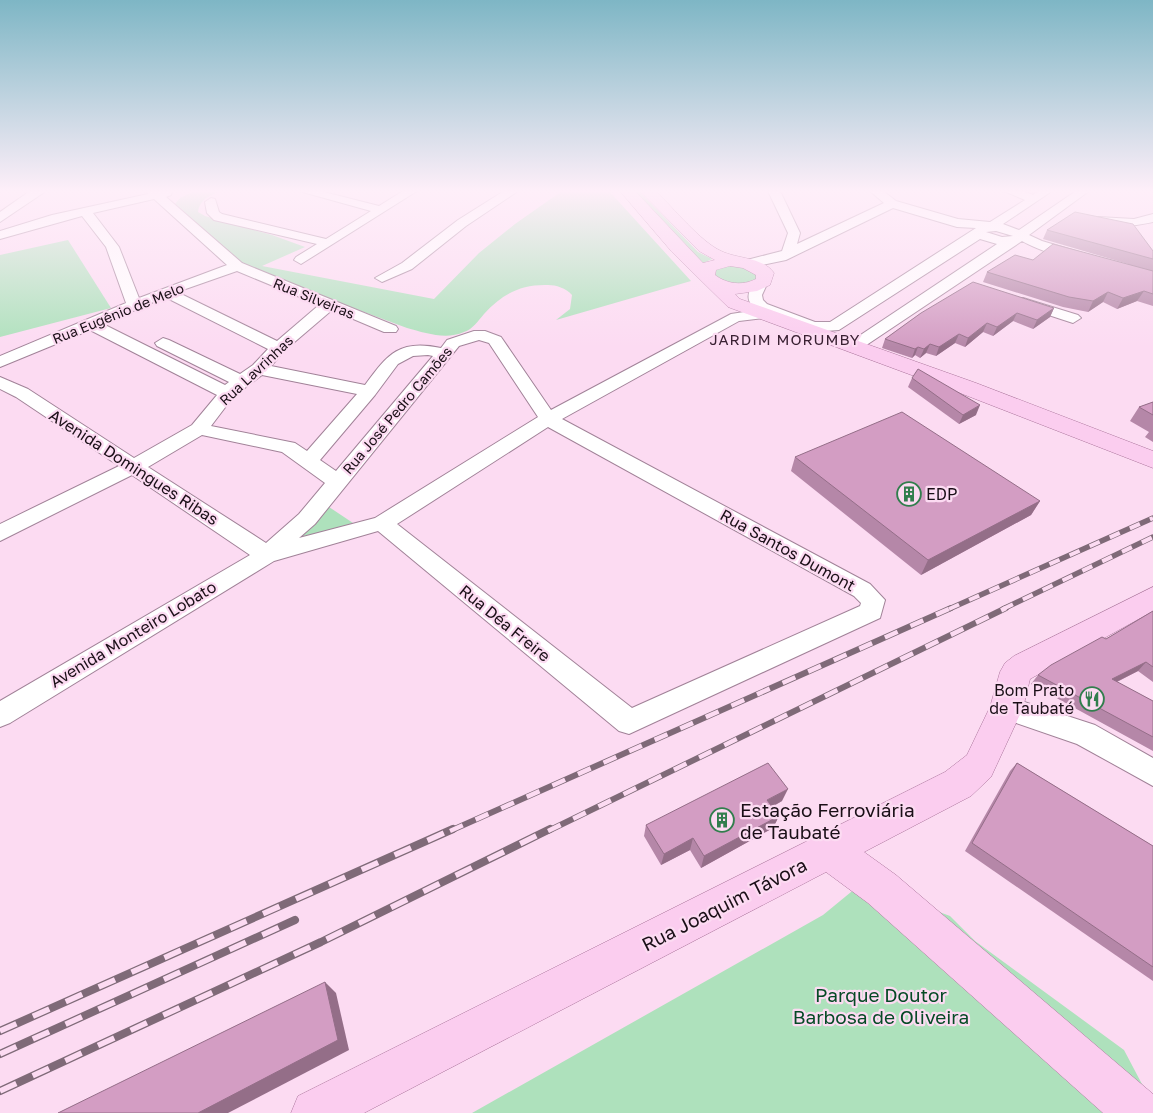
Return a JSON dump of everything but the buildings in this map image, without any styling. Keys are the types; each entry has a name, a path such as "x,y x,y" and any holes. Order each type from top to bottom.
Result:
{"main road":[{"path":"673,243 709,278 735,310 767,314 968,388 1153,460"},
{"path":"700,243 716,254 744,263 765,273 764,281 760,284 736,288 709,278"},
{"path":"709,278 708,267 714,264 744,263"},
{"name":"Rua Joaquim Távora","path":"315,1113 958,784 979,766 1006,708 1016,672 1025,665 1153,598"},
{"path":"830,851 882,890 1139,1113"}],"street":[{"path":"109,243 134,305"},
{"name":"Rua Silveiras","path":"211,243 237,266 390,329"},
{"path":"301,260 326,243"},
{"path":"382,278 407,266 436,243"},
{"path":"788,254 791,243"},
{"path":"744,263 773,259 813,243"},
{"path":"760,284 755,295 756,302 762,307 813,327 833,327 965,243"},
{"path":"853,346 1009,243"},
{"path":"1032,243 1090,259"},
{"name":"Rua Eugênio de Melo","path":"0,362 165,292 237,266"},
{"path":"925,269 973,285"},
{"path":"165,292 278,348"},
{"path":"1009,297 1073,318"},
{"name":"Rua Lavrinhas","path":"0,533 132,468 199,429 234,387 259,370 278,348 330,304"},
{"path":"267,555 382,524 548,419 735,310"},
{"path":"109,317 234,387"},
{"path":"91,324 234,387"},
{"name":"Rua Santos Dumont","path":"489,336 495,340 548,419 862,590 873,600 871,611 629,722"},
{"name":"Rua José Pedro Camões","path":"267,555 307,519 453,343 462,339 489,336"},
{"path":"308,462 369,392 392,360 399,356 419,351 443,353"},
{"path":"259,370 369,392"},
{"name":"Avenida Domingues Ribas","path":"0,382 22,393 132,468 267,555"},
{"path":"0,402 22,393"},
{"path":"199,429 288,448 337,482"},
{"name":"Rua Déa Freire","path":"382,524 629,722"},
{"name":"Avenida Monteiro Lobato","path":"0,714 267,555"},
{"path":"1006,708 1085,734 1153,773"}],"green space":[{"path":"55,243 70,243 111,308 0,337 0,255"},
{"path":"214,243 294,243 305,247 262,266 434,299 479,253 491,243 656,243 691,281 556,320 570,309 572,295 564,289 554,286 529,286 521,288 498,301 467,331 443,336 407,328 248,269 225,254"},
{"path":"681,243 689,243 698,252 712,259 701,264"},
{"path":"737,263 763,277 748,286 716,281 711,269"},
{"path":"323,503 353,523 280,547"},
{"name":"Parque Doutor Barbosa de Oliveira","path":"862,883 950,916 975,941 1124,1050 1153,1105 1153,1113 472,1113 823,915"}],"railway":[{"path":"949,609 1153,518"},
{"path":"1003,609 1153,537"},
{"path":"450,831 951,608"},
{"path":"548,831 1006,608"},
{"path":"0,1031 453,829"},
{"path":"0,1091 321,942 550,829"},
{"path":"0,1054 295,920"}],"place":[{"name":"EDP","path":"909,494"},
{"name":"Bom Prato de Taubaté","path":"1092,699"},
{"name":"Estação Ferroviária de Taubaté","path":"722,820"}],"district":[{"name":"JARDIM MORUMBY","path":"785,339"}]}
